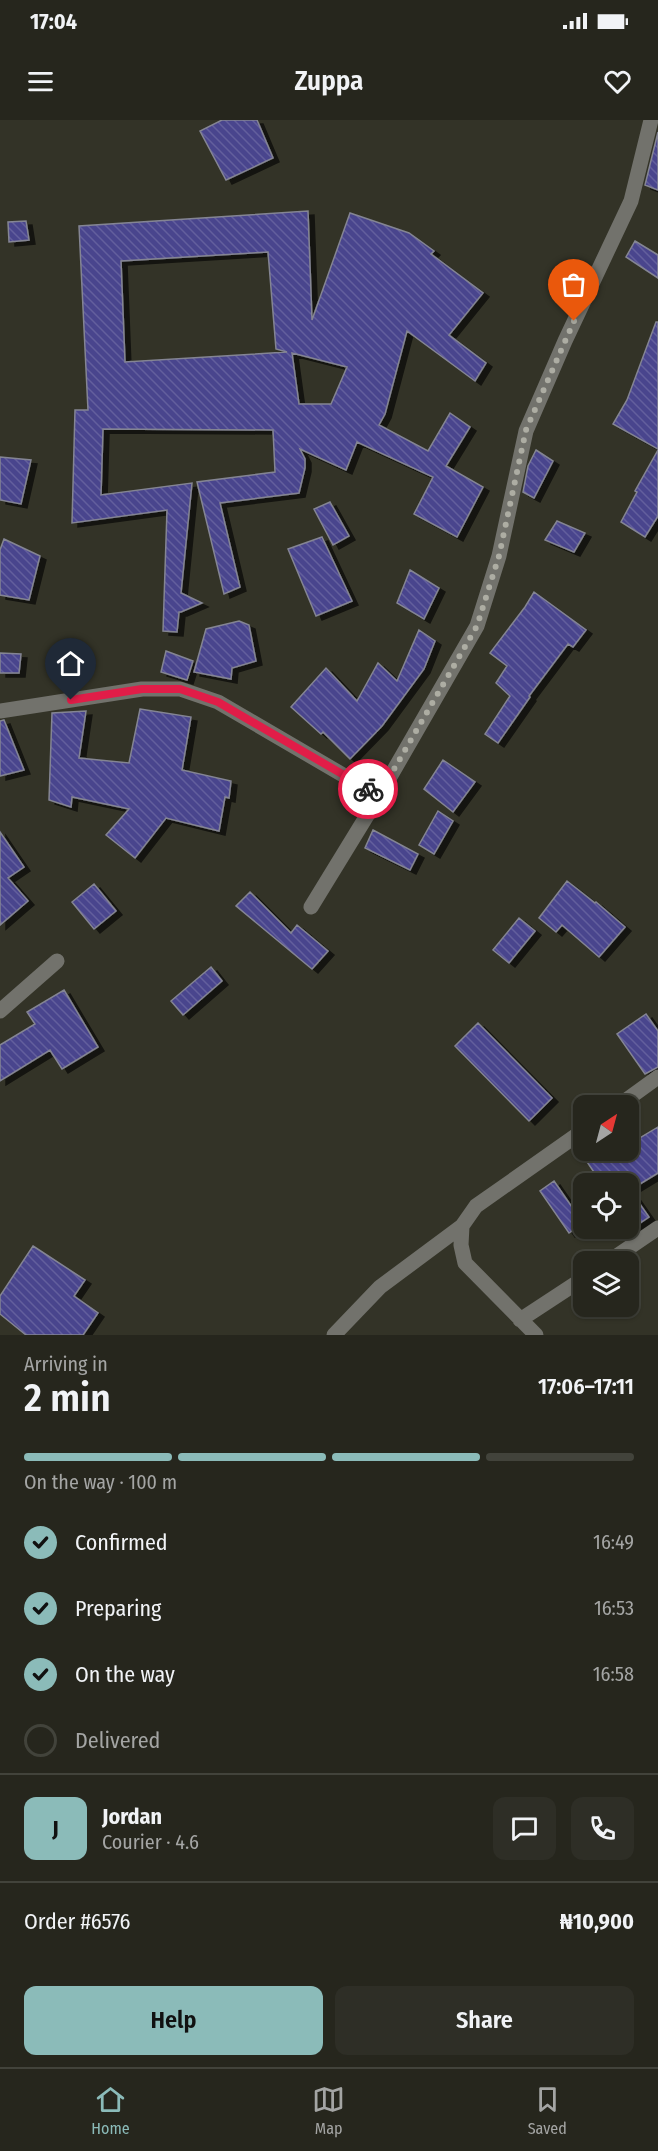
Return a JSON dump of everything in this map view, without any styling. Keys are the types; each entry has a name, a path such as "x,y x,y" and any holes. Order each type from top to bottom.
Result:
{"street":[{"path":"311,907 477,626 499,556 526,430 631,201 651,120"},
{"path":"0,711 142,689 180,689 218,702 379,795"},
{"path":"0,1011 57,961"},
{"path":"633,1095 658,1077"},
{"path":"334,1335 380,1287 462,1226 476,1206 573,1138"},
{"path":"462,1226 461,1245 465,1263 536,1335"},
{"path":"624,1251 658,1228"},
{"path":"520,1320 573,1285"}],"building":[{"path":"222,120 257,120 273,158 226,180 200,131"},
{"path":"658,132 658,190 645,185"},
{"path":"308,211 312,320 350,213 409,233 434,251 431,254 483,293 449,335 486,363 475,381 407,331 385,414 379,425 428,451 450,413 470,427 446,466 483,487 457,537 414,514 433,477 357,442 346,470 300,449 305,459 305,468 299,493 220,503 240,587 224,594 197,482 275,472 273,430 103,429 101,495 192,483 181,593 202,603 179,612 177,632 163,631 167,510 72,523 75,410 88,410 79,226","holes":["268,252 276,349 287,352 125,362 121,261","292,353 347,367 331,404 299,404"]},
{"path":"26,221 29,240 9,242 8,222"},
{"path":"635,241 658,255 658,278 626,257"},
{"path":"656,322 658,322 658,449 613,424 627,400"},
{"path":"536,450 553,461 534,498 523,492 528,466"},
{"path":"658,450 658,516 645,537 621,522"},
{"path":"0,457 31,460 21,504 0,500"},
{"path":"330,502 349,536 333,545 314,509"},
{"path":"557,521 585,533 574,552 545,540"},
{"path":"322,537 352,601 316,616 288,549"},
{"path":"4,539 40,556 29,600 0,595 0,550"},
{"path":"410,570 439,588 424,619 397,603"},
{"path":"534,592 586,630 573,647 568,644 529,696 498,743 485,734 510,696 496,683 507,666 490,653"},
{"path":"239,621 249,625 256,661 232,668 231,679 194,672 206,629"},
{"path":"419,630 435,641 424,669 382,726 350,759 323,732 321,734 291,707 326,668 357,701 378,663 397,681"},
{"path":"166,651 193,661 187,680 161,672"},
{"path":"0,653 21,654 19,673 0,673"},
{"path":"140,709 191,717 182,770 231,781 229,798 225,797 219,831 166,818 135,858 106,835 129,809 72,797 71,807 49,800 52,713 86,711 79,758 129,763"},
{"path":"4,720 24,770 0,776 0,721"},
{"path":"443,760 475,782 453,812 424,789"},
{"path":"438,811 453,821 434,854 419,845"},
{"path":"373,830 418,854 410,870 365,848"},
{"path":"0,832 24,867 8,878 28,901 0,925"},
{"path":"567,881 625,927 599,957 562,925 556,932 539,918"},
{"path":"94,884 116,911 94,929 72,902"},
{"path":"250,892 291,933 297,925 328,951 312,969 236,906"},
{"path":"519,918 535,931 509,963 493,950"},
{"path":"211,967 222,981 183,1015 171,1001"},
{"path":"64,990 98,1047 62,1069 50,1050 0,1081 0,1045 35,1024 27,1012"},
{"path":"646,1014 658,1031 658,1067 645,1074 617,1034"},
{"path":"478,1023 552,1098 529,1121 455,1046"},
{"path":"658,1127 658,1173 639,1185 639,1173 595,1173 586,1161 639,1161 639,1138"},
{"path":"554,1181 573,1209 573,1230 569,1233 540,1191"},
{"path":"639,1203 649,1217 639,1224"},
{"path":"33,1246 85,1280 74,1296 98,1313 83,1335 26,1335 0,1314 0,1296"}],"way so far":[{"path":"368,789 379,795 477,626 499,556 526,430 574,321"}],"route":[{"path":"71,700 142,689 180,689 218,702 368,789"}]}
